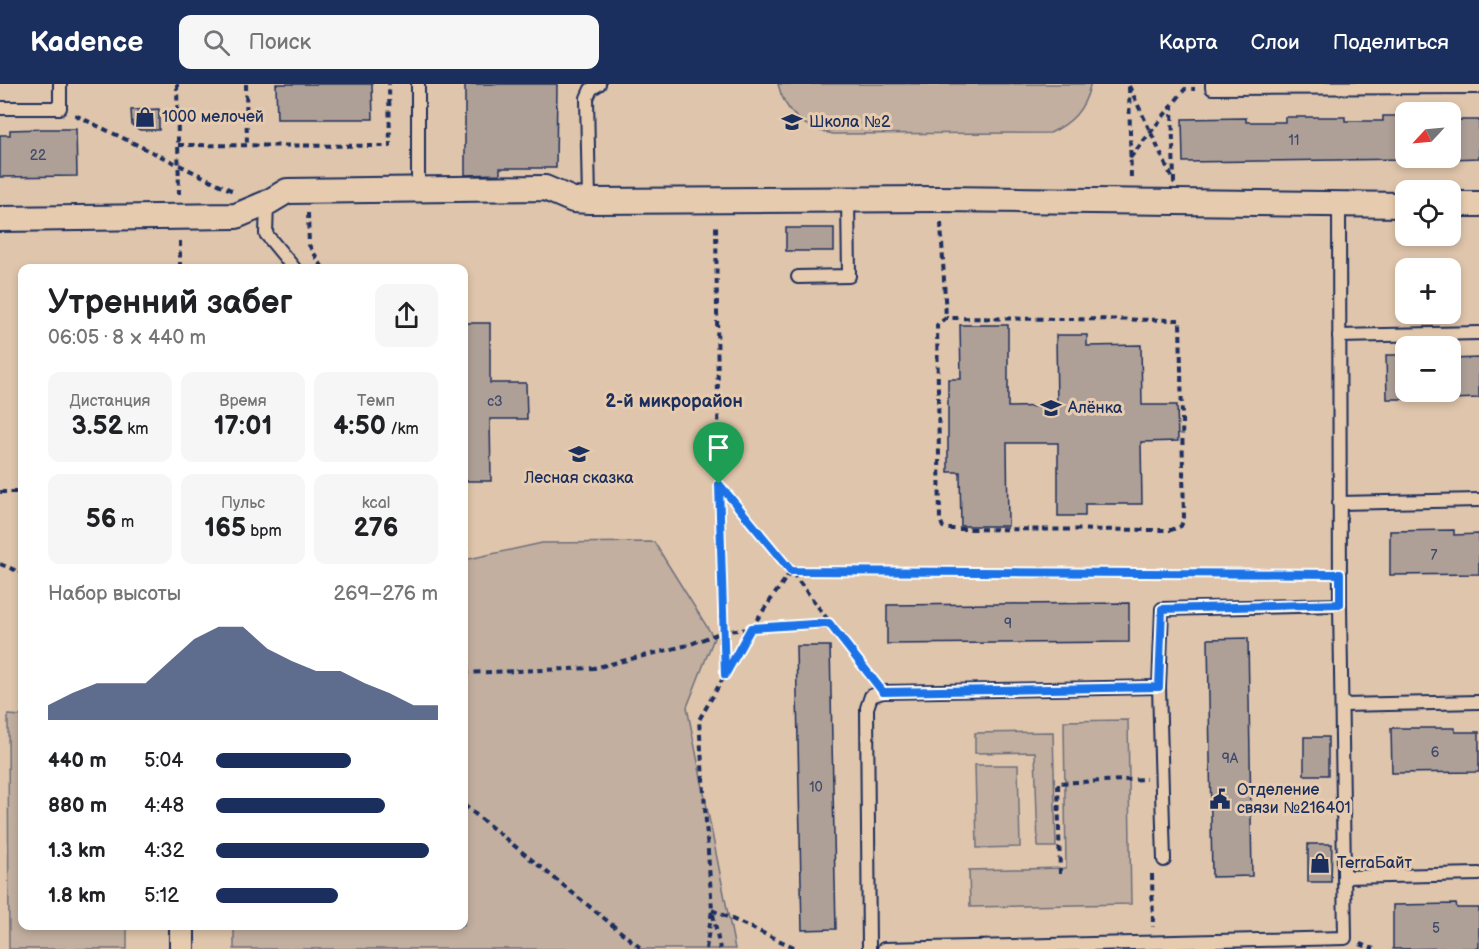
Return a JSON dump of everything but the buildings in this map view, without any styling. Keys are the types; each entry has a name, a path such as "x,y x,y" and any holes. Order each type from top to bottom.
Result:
{"street":[{"path":"0,219 236,216 267,203 287,191 418,188 545,188 573,200 590,201 939,199 1395,204"},
{"path":"1461,204 1479,204"},
{"path":"182,930 182,949"}],"lane":[{"path":"0,108 60,108 60,84"},
{"path":"418,84 418,188"},
{"path":"590,201 587,98 591,89 599,84"},
{"path":"1212,86 1479,87"},
{"path":"798,277 849,276 848,199"},
{"path":"267,203 266,234 291,264"},
{"path":"884,949 1345,938 1340,604 1339,205"},
{"path":"1340,336 1479,333"},
{"path":"1340,503 1479,500"},
{"path":"1164,860 1159,687 1162,609 1340,604"},
{"path":"870,949 867,708 871,696 883,692 1159,687"},
{"path":"1343,705 1479,702"},
{"path":"1344,877 1479,874"}],"path":[{"path":"177,84 179,197"},
{"path":"246,84 247,146"},
{"path":"178,146 390,146 389,84"},
{"path":"1129,85 1174,182 1172,106"},
{"path":"1129,85 1131,182"},
{"path":"1130,158 1185,89 1212,86"},
{"path":"60,108 239,193"},
{"path":"307,191 309,245 321,264"},
{"path":"939,199 946,318"},
{"path":"716,211 719,484 725,675"},
{"path":"180,236 180,264"},
{"path":"946,318 1180,320 1184,519 1180,526 1171,530 948,530 943,526 940,520 938,325 946,318"},
{"path":"719,484 791,571 883,692"},
{"path":"0,492 18,492"},
{"path":"0,564 18,571"},
{"path":"791,571 1340,574"},
{"path":"720,949 712,910 699,720 751,628 791,571"},
{"path":"468,673 594,668 688,645 725,631 829,623"},
{"path":"1059,874 1058,783 1161,778"},
{"path":"468,808 642,949"},
{"path":"1153,943 1152,872 1164,860"},
{"path":"706,949 712,910"},
{"path":"712,910 798,949"}],"shaded area":[{"path":"778,84 1090,84 1090,86 1081,109 1076,115 1065,125 1050,133 833,134 813,128 797,118 785,104"},
{"path":"654,542 714,638 687,707 735,949 234,949 234,930 468,930 468,559 542,543"},
{"path":"8,715 18,716 18,930 127,930 127,949 9,949"},
{"path":"1128,720 1131,904 970,907 969,870 1066,868 1064,721"},
{"path":"1053,732 1056,847 1038,847 1035,752 975,753 975,733"},
{"path":"975,765 1018,765 1020,847 977,848"}],"place":[{"name":"1000 мелочей","path":"145,117"},
{"name":"Школа №2","path":"792,122"},
{"name":"Алёнка","path":"1051,408"},
{"name":"Лесная сказка","path":"579,454"},
{"name":"Отделение связи №216401","path":"1220,799"},
{"name":"TerraБайт","path":"1320,863"}],"district":[{"name":"2-й микрорайон","path":"674,401"}],"route":[{"path":"719,484 791,571 1340,574 1340,604 1162,609 1159,687 883,692 829,623 751,628 725,675 719,484"}]}
